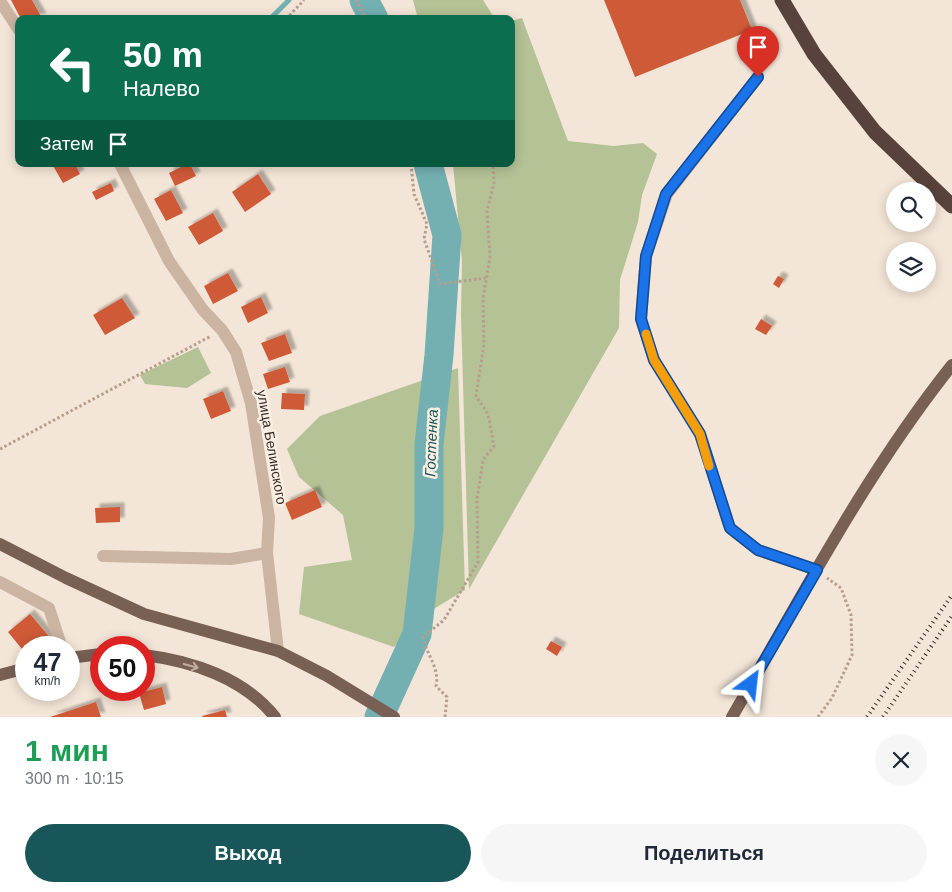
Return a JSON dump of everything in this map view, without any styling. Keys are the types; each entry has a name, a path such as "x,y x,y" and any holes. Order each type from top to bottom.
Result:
{"highway":[{"path":"782,0 814,54 875,132 952,206"}],"main road":[{"path":"732,717 817,570 882,463 952,364"},
{"path":"4,544 66,578 144,614 278,651 327,676 394,717"},
{"path":"155,657 194,666 220,676 264,702 275,717"},
{"path":"0,675 15,671"}],"street":[{"path":"0,0 15,24"},
{"path":"758,77 666,194 646,256 641,319 654,360 700,434 730,528 758,550 817,570"},
{"name":"улица Белинского","path":"122,167 169,261 203,310 222,330 236,352 251,403 269,518 267,553 278,651"},
{"path":"104,556 231,559 267,553"},
{"path":"0,582 49,608 58,636"}],"path":[{"path":"290,15 304,0"},
{"path":"356,0 365,15"},
{"path":"411,167 414,194 427,224 424,239 440,284 455,284 486,278"},
{"path":"444,717 447,697 436,686 438,676 425,650 422,637 444,620 478,562 477,499 483,460 494,446 488,414 476,396 484,344 483,298 490,257 488,211 494,183 494,167"},
{"path":"0,449 222,330"},
{"path":"817,570 841,588 851,615 852,655 832,698 818,717"}],"green space":[{"path":"413,0 483,0 492,15 417,15"},
{"path":"522,18 568,141 614,146 643,143 657,154 642,195 638,222 620,280 619,328 469,589 461,314 462,261 453,167 515,167 515,20"},
{"path":"198,347 211,373 187,388 145,384 140,375"},
{"path":"458,368 465,590 427,613 394,647 299,614 304,567 352,560 343,515 299,477 287,449 320,416"}],"building":[{"path":"11,0 32,0 40,15 19,15"},
{"path":"604,0 740,0 752,30 635,77"},
{"path":"54,167 76,167 80,174 63,183"},
{"path":"181,167 192,167 196,176 175,186 169,173"},
{"path":"258,174 271,194 245,212 232,192"},
{"path":"111,183 114,191 96,200 92,192"},
{"path":"171,190 183,213 166,221 154,199"},
{"path":"213,213 223,231 199,245 188,227"},
{"path":"228,273 238,291 213,304 204,286"},
{"path":"778,276 784,279 779,288 773,284"},
{"path":"261,297 268,313 248,323 241,307"},
{"path":"122,298 135,318 105,335 93,315"},
{"path":"761,319 772,326 766,335 755,329"},
{"path":"285,334 292,353 269,361 261,343"},
{"path":"285,367 290,382 268,389 263,374"},
{"path":"223,391 231,411 211,419 203,399"},
{"path":"282,393 305,394 304,410 281,409"},
{"path":"315,490 322,507 292,520 285,503"},
{"path":"120,507 120,522 96,523 95,508"},
{"path":"30,614 49,636 15,636 15,641 8,632"},
{"path":"551,641 562,647 557,656 546,649"},
{"path":"162,687 166,704 144,710 141,701 155,701 155,689"},
{"path":"96,702 101,717 50,717"},
{"path":"225,710 227,717 202,716"}],"waterway":[{"path":"274,15 289,0"},
{"name":"Гостенка","path":"364,0 372,15"},
{"name":"Гостенка","path":"379,717 417,634 429,528 429,444 439,355 447,235 429,167"}],"railway":[{"path":"867,717 952,595"},
{"path":"883,717 952,616"}],"slow traffic":[{"path":"646,334 654,360 700,434 709,466"}],"route":[{"path":"751,684 817,570 758,550 730,528 715,486 700,434 654,360 641,319 646,256 666,194 758,77"}]}
